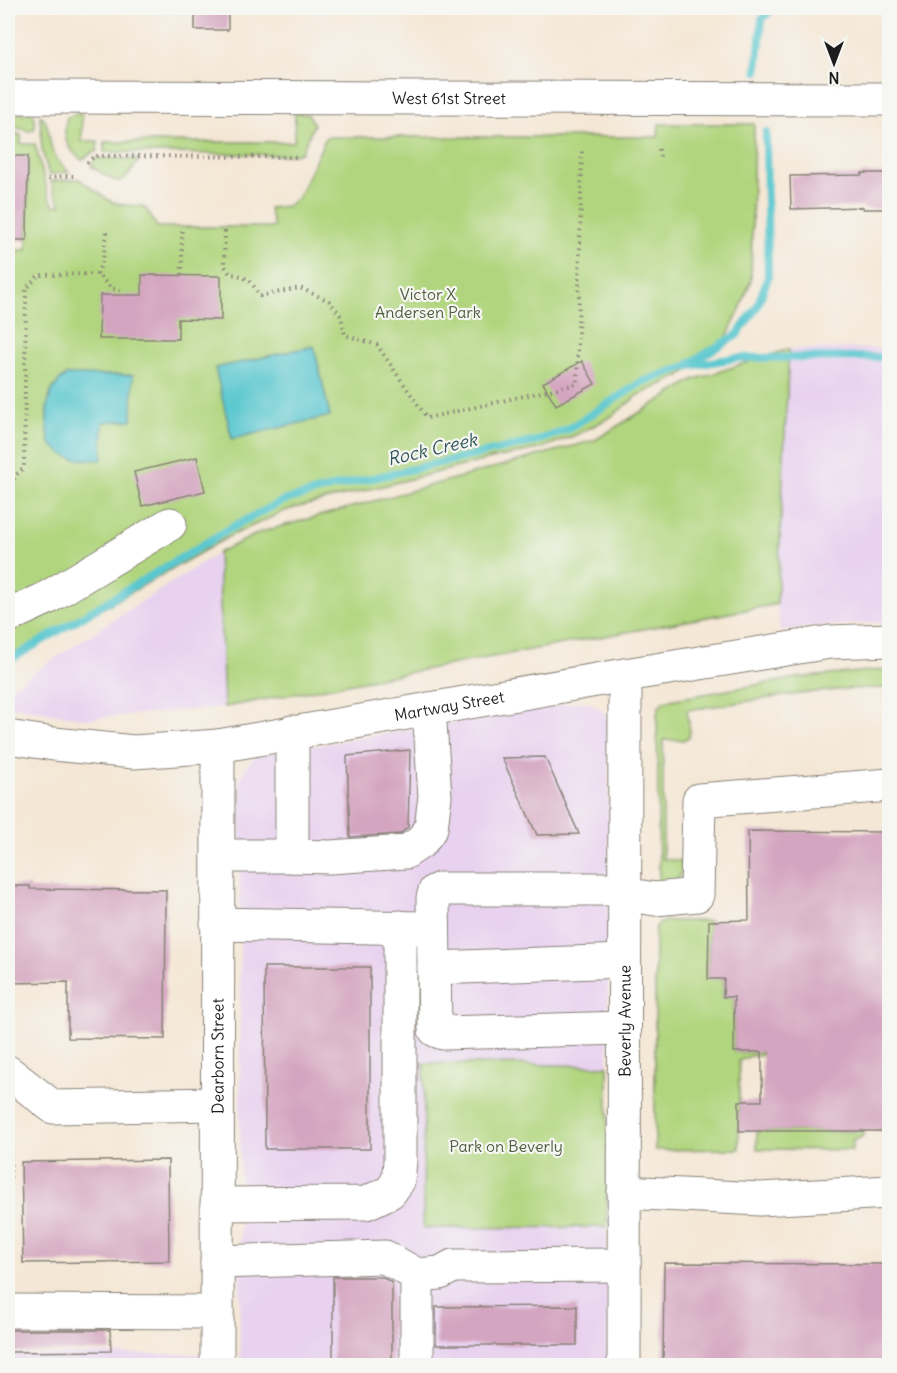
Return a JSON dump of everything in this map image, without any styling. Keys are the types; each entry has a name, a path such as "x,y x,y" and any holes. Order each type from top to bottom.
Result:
{"street":[{"name":"West 61st Street","path":"8,96 890,99"},
{"path":"8,616 45,599 170,524"},
{"name":"Martway Street","path":"8,737 134,752 218,746 625,675 830,642 890,640"},
{"name":"Beverly Avenue","path":"624,1365 625,675"},
{"path":"218,856 330,857 406,852 421,842 431,828 435,796 429,709"},
{"path":"292,732 292,856"},
{"name":"Dearborn Street","path":"217,1365 218,746"},
{"path":"624,1028 443,1033 435,1030 433,898 435,891 440,889 624,892 655,899 696,895 699,801 890,784"},
{"path":"218,924 433,928"},
{"path":"217,1204 366,1203 390,1192 398,1181 400,1161 400,927"},
{"path":"434,968 624,961"},
{"path":"8,1072 53,1107 217,1104"},
{"path":"624,1192 759,1199 890,1192"},
{"path":"217,1262 385,1257 417,1275 440,1273 453,1266 624,1265"},
{"path":"417,1275 417,1365"},
{"path":"8,1311 217,1312"}],"path":[{"path":"225,231 224,265 230,274 241,275 252,282 260,296 300,288 329,301 341,316 345,334 377,345 427,418 578,384 582,149"},
{"path":"659,149 660,157"},
{"path":"87,163 93,156 300,157"},
{"path":"48,179 75,176"},
{"path":"182,231 182,276"},
{"path":"97,274 103,260 107,232"},
{"path":"8,490 16,475 24,468 26,289 39,275 97,274 111,288 123,291"},
{"path":"8,1274 11,1146"}],"shaded area":[{"path":"889,348 889,623 780,630 777,604 789,349"},
{"path":"218,553 224,707 85,719 8,705 8,690"},
{"path":"587,702 602,710 609,721 608,1066 424,1063 423,1227 607,1227 608,1365 240,1366 240,779 246,767 256,756 264,754"},
{"path":"8,1354 206,1354 206,1365 8,1365"}],"green space":[{"path":"8,113 34,113 35,127 29,131 8,125"},
{"path":"79,113 82,116 82,141 98,141 97,152 93,152 82,160 72,151 65,136 67,117"},
{"path":"295,113 308,114 314,124 301,153 284,155 104,152 104,142 294,142"},
{"path":"40,115 48,128 54,155 69,172 49,175 42,150"},
{"name":"Victor X Andersen Park","path":"659,124 754,124 751,280 723,345 681,375 637,396 612,416 576,435 542,448 287,510 228,537 16,658 8,641 8,250 27,250 28,157 8,156 8,131 21,135 21,144 35,144 48,194 54,206 61,205 51,181 79,179 112,202 142,206 157,227 274,227 269,208 287,206 298,198 326,137 658,137"},
{"path":"96,158 139,159 128,176 119,181 91,166"},
{"path":"789,349 777,604 224,707 218,553 261,532 595,440 693,380"},
{"path":"889,669 889,688 813,692 687,710 689,737 683,740 663,740 663,859 682,861 681,872 674,881 659,882 657,715 664,701 797,678"},
{"path":"665,921 709,921 708,978 724,979 723,997 734,997 734,1052 762,1052 762,1055 750,1056 739,1061 739,1149 655,1150 655,930 657,925"},
{"name":"Park on Beverly","path":"424,1063 608,1066 607,1227 423,1228"},
{"path":"757,1131 865,1131 863,1136 853,1141 852,1150 757,1149"}],"water":[{"path":"314,346 330,416 232,439 215,368"},
{"path":"67,375 133,375 132,420 103,422 102,460 68,456 62,454 50,443 47,414 50,396 59,381"}],"building":[{"path":"195,8 228,8 228,30 195,30"},
{"path":"8,156 28,156 27,240 8,240"},
{"path":"862,173 890,173 890,209 863,209 863,207 791,209 790,176 862,175"},
{"path":"142,275 221,276 221,320 178,319 178,339 99,339 100,295 142,295"},
{"path":"582,361 595,384 556,405 543,383"},
{"path":"197,457 205,491 142,506 134,472"},
{"path":"410,750 408,827 400,834 350,837 347,756"},
{"path":"545,757 579,834 537,835 502,758"},
{"path":"748,831 890,832 890,1131 739,1131 739,1101 762,1101 762,1052 734,1052 734,997 723,997 724,979 708,979 709,921 749,920"},
{"path":"8,886 30,886 30,889 166,890 165,1039 68,1038 68,982 8,983"},
{"path":"264,967 370,967 370,1149 265,1149"},
{"path":"168,1160 169,1261 23,1263 21,1162"},
{"path":"664,1263 890,1264 890,1365 663,1365"},
{"path":"333,1277 382,1277 392,1283 392,1365 333,1365"},
{"path":"577,1306 577,1345 436,1345 436,1307"},
{"path":"8,1330 110,1330 111,1351 8,1352"}],"waterway":[{"path":"757,71 762,19 773,8"},
{"path":"690,363 737,335 757,307 768,277 766,132"},
{"name":"Rock Creek","path":"8,661 236,525 283,501 333,487 537,441 568,429 642,382 684,367 735,358 890,357"}]}
